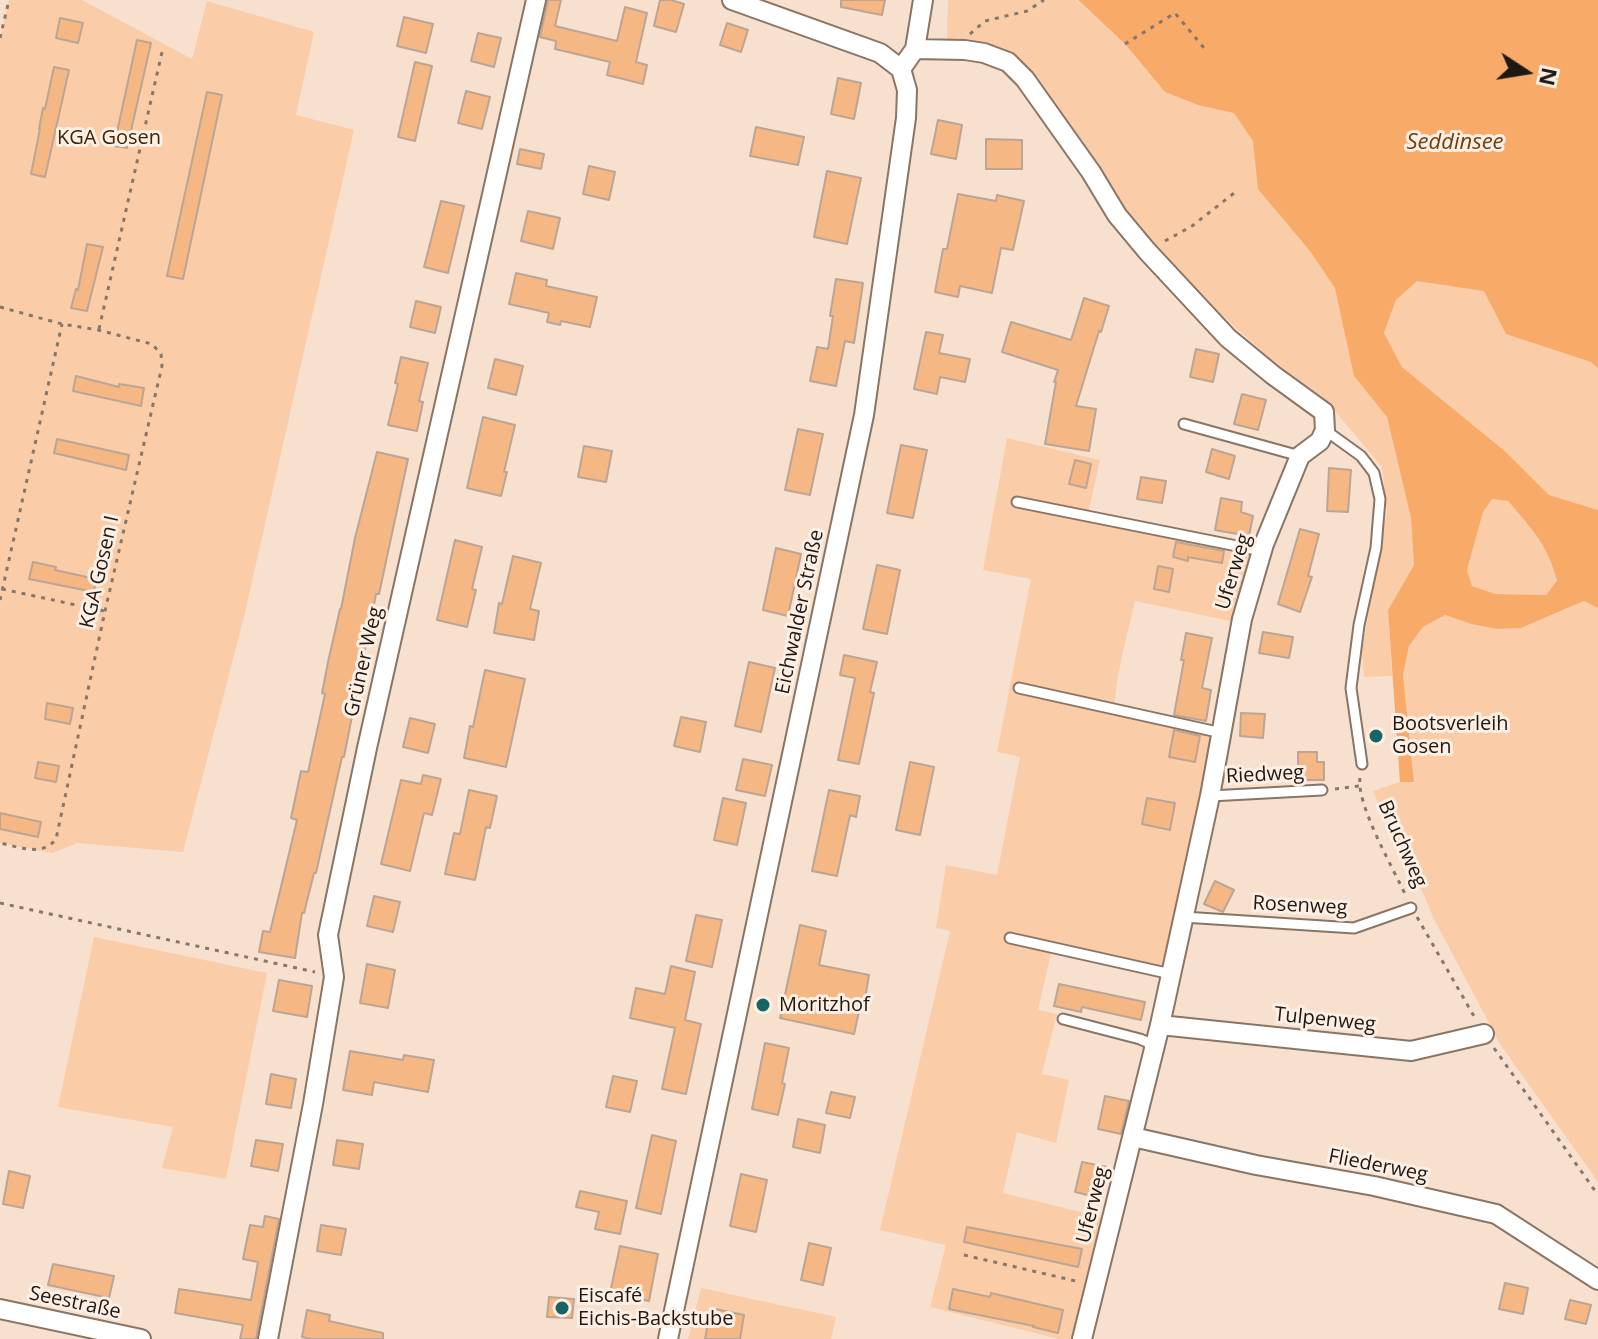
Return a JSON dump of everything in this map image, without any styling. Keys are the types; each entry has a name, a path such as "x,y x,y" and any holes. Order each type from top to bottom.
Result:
{"street":[{"name":"Grüner Weg","path":"268,1339 334,977 328,935 367,748 536,0"},
{"path":"732,0 765,6 880,53 901,69 915,49 923,0"},
{"path":"915,49 965,50 1008,62 1025,79 1091,172 1117,215 1147,251 1228,338 1324,412 1325,430"},
{"name":"Eichwalder Straße","path":"668,1339 864,415 906,118 907,90 901,69"},
{"name":"Uferweg","path":"1082,1339 1160,1025 1210,796 1242,619 1262,551 1300,456 1320,441 1325,430"},
{"name":"Tulpenweg","path":"1160,1025 1411,1051 1484,1034"},
{"name":"Fliederweg","path":"1133,1137 1496,1214 1598,1280"},
{"name":"Seestraße","path":"0,1309 141,1339"}],"lane":[{"path":"1184,424 1300,456"},
{"path":"1325,430 1361,456 1374,473 1380,499 1376,548 1359,625 1351,688 1362,764"},
{"path":"1017,502 1262,551"},
{"path":"1019,688 1222,733"},
{"name":"Riedweg","path":"1210,796 1322,790"},
{"name":"Rosenweg","path":"1183,917 1354,928 1411,908"},
{"path":"1010,938 1171,974"},
{"path":"1063,1019 1144,1040 1154,1051"}],"path":[{"path":"0,38 9,0"},
{"path":"965,50 970,33 985,21 1027,11 1044,0"},
{"path":"1125,44 1175,13 1204,48"},
{"path":"98,330 162,52"},
{"path":"1147,251 1192,226 1238,190"},
{"name":"KGA Gosen I","path":"0,307 152,344 161,354 162,366 56,839 50,847 39,851 0,843"},
{"path":"0,600 62,324"},
{"path":"2,589 105,611"},
{"name":"Bruchweg","path":"1362,764 1359,786 1364,808 1411,908 1484,1034 1598,1195"},
{"path":"1322,790 1359,786"},
{"path":"0,903 334,977"},
{"path":"964,1255 1096,1285"}],"green space":[{"name":"KGA Gosen","path":"9,0 82,0 192,59 207,1 314,32 296,115 354,130 244,617 183,852 77,843 53,853 0,843 0,38"},
{"path":"948,0 1077,0 1125,44 1165,92 1198,105 1233,112 1237,110 1353,254 1354,376 1387,416 1411,518 1414,565 1388,610 1392,676 1364,677 1362,651 1387,512 1382,467 1323,397 1268,357 1153,252 1015,58 983,44 947,41"},
{"path":"1598,0 1598,528 1578,504 1549,495 1506,452 1402,367 1384,334 1396,300"},
{"path":"1007,438 1100,460 1087,518 1256,554 1235,622 1135,601 1121,660 1116,715 1217,737 1166,973 1052,949 1038,1010 1057,1014 1042,1074 1069,1080 1056,1143 1017,1132 1003,1193 1109,1219 1080,1339 1059,1339 930,1307 946,1245 880,1230 950,931 936,928 946,865 997,875 1020,757 997,752 1031,579 983,570"},
{"path":"1492,499 1508,501 1544,547 1557,582 1546,595 1494,594 1472,586 1467,570 1483,511"},
{"path":"1585,601 1598,608 1598,1182 1500,1044 1433,917 1417,879 1400,852 1373,791 1414,781 1403,676 1409,646 1423,627 1445,615 1497,629 1521,628"},
{"path":"94,937 267,973 226,1179 162,1168 173,1127 58,1107"},
{"path":"701,1288 836,1317 831,1339 688,1339"}],"water":[{"name":"Seddinsee","path":"1078,0 1598,0 1598,368 1591,362 1506,334 1484,291 1417,281 1396,300 1384,333 1402,367 1506,452 1549,495 1598,510 1598,608 1584,601 1521,628 1497,629 1445,615 1423,627 1409,646 1403,675 1414,782 1400,782 1388,610 1414,565 1411,518 1387,417 1354,376 1335,288 1310,251 1258,189 1253,141 1234,113 1198,105 1165,92 1125,44","holes":["1492,499 1508,501 1532,529 1549,557 1557,581 1546,595 1495,594 1472,586 1467,570 1483,512"]}],"building":[{"path":"548,0 561,0 555,26 617,41 625,7 647,13 636,62 647,65 643,84 607,75 610,62 555,49 556,41 540,37"},
{"path":"660,0 684,4 676,32 654,26"},
{"path":"841,0 885,0 882,15 841,7"},
{"path":"404,17 433,24 426,53 397,46"},
{"path":"60,18 83,23 78,43 56,38"},
{"path":"727,23 748,30 741,52 720,45"},
{"path":"478,33 501,38 494,67 471,61"},
{"path":"137,40 151,43 127,148 114,146"},
{"path":"415,62 432,66 415,141 398,137"},
{"path":"54,67 69,70 45,177 31,174"},
{"path":"838,78 861,83 854,119 831,114"},
{"path":"466,91 490,97 482,129 458,123"},
{"path":"207,92 222,95 183,279 167,276"},
{"path":"938,120 962,125 956,159 931,154"},
{"path":"756,127 804,137 798,165 750,156"},
{"path":"986,139 1022,140 1022,169 986,169"},
{"path":"520,149 544,154 541,169 517,164"},
{"path":"589,166 615,172 609,200 583,194"},
{"path":"827,171 861,178 847,244 814,237"},
{"path":"958,194 996,201 997,195 1024,201 1013,250 1001,248 992,293 960,286 958,297 935,292"},
{"path":"441,201 464,206 448,273 424,267"},
{"path":"528,211 560,218 553,249 521,241"},
{"path":"87,244 103,247 87,311 71,308 78,290"},
{"path":"516,273 547,280 546,286 597,297 590,327 561,321 560,325 547,322 549,313 509,304"},
{"path":"836,279 863,283 854,343 845,341 836,386 810,381 817,347 828,349"},
{"path":"1084,298 1109,306 1076,406 1096,409 1089,451 1045,444 1058,370 1002,352 1011,322 1071,340"},
{"path":"416,301 441,307 435,333 410,327"},
{"path":"926,332 943,335 939,353 970,359 965,382 940,377 937,394 914,389"},
{"path":"1196,349 1219,354 1213,382 1190,377"},
{"path":"401,357 428,363 419,401 423,402 417,431 388,425"},
{"path":"495,359 523,366 516,395 488,388"},
{"path":"76,376 119,387 119,384 144,388 141,406 73,391"},
{"path":"1242,394 1266,400 1258,430 1234,424"},
{"path":"483,417 515,425 501,496 467,488"},
{"path":"798,429 823,434 810,495 785,490"},
{"path":"57,439 129,455 126,470 54,453"},
{"path":"901,445 927,450 913,518 887,513"},
{"path":"584,446 612,451 606,482 578,477"},
{"path":"1212,449 1235,456 1229,479 1206,472"},
{"path":"377,452 408,459 379,594 376,594 344,757 316,873 302,913 295,958 259,952 263,931 270,932 297,820 291,818 301,771 308,772 325,694 322,693 328,662"},
{"path":"1075,460 1091,464 1086,488 1069,484"},
{"path":"1329,468 1351,470 1348,512 1327,511"},
{"path":"1141,477 1166,481 1162,503 1137,499"},
{"path":"1221,498 1242,502 1241,512 1253,516 1249,536 1215,530"},
{"path":"1300,529 1319,534 1308,576 1312,577 1300,612 1278,604"},
{"path":"455,540 482,547 467,627 437,620"},
{"path":"1176,542 1224,551 1222,563 1173,557"},
{"path":"776,548 801,554 788,616 763,610"},
{"path":"513,556 541,563 530,609 539,611 534,640 494,633"},
{"path":"33,562 96,579 94,592 29,579"},
{"path":"877,565 900,570 887,634 863,629"},
{"path":"1158,566 1173,569 1169,592 1154,589"},
{"path":"1263,632 1293,637 1289,658 1259,653"},
{"path":"1186,633 1212,638 1202,688 1211,690 1206,721 1174,715"},
{"path":"844,655 877,662 870,692 874,693 859,764 838,760 855,678 840,675"},
{"path":"749,662 775,668 761,732 735,726"},
{"path":"485,670 525,679 506,767 464,758"},
{"path":"47,703 73,708 70,724 45,719"},
{"path":"1241,713 1265,714 1263,738 1240,736"},
{"path":"681,717 706,722 700,752 674,746"},
{"path":"410,718 435,724 428,753 403,747"},
{"path":"1174,730 1200,736 1195,762 1169,757"},
{"path":"1298,752 1317,752 1317,762 1324,762 1324,780 1298,780"},
{"path":"743,759 772,765 765,796 736,790"},
{"path":"38,762 59,766 56,782 35,778"},
{"path":"910,762 934,767 920,835 896,830"},
{"path":"423,775 441,779 432,815 424,813 410,871 381,864 401,780 421,784"},
{"path":"469,790 497,796 490,828 486,827 475,880 445,874 454,833 460,834"},
{"path":"829,790 860,796 856,817 850,815 837,876 812,871"},
{"path":"723,798 746,803 737,845 714,840"},
{"path":"1147,798 1175,803 1170,830 1142,824"},
{"path":"0,813 41,822 38,837 0,829"},
{"path":"1215,881 1234,890 1223,912 1204,904"},
{"path":"374,896 400,902 393,932 367,926"},
{"path":"696,915 722,920 712,967 686,961"},
{"path":"800,925 826,931 819,965 869,975 854,1034 780,1018"},
{"path":"367,964 395,970 388,1008 360,1003"},
{"path":"671,966 695,972 685,1020 701,1024 686,1094 662,1089 675,1028 630,1018 636,988 665,994"},
{"path":"279,980 312,986 307,1017 273,1011"},
{"path":"1059,984 1145,1002 1141,1020 1082,1007 1081,1012 1054,1006"},
{"path":"765,1043 789,1048 778,1115 752,1109"},
{"path":"350,1051 403,1060 404,1055 434,1060 428,1092 374,1082 372,1095 343,1090"},
{"path":"271,1074 296,1079 291,1108 266,1104"},
{"path":"613,1076 637,1081 630,1112 606,1107"},
{"path":"831,1092 855,1097 850,1118 826,1113"},
{"path":"1105,1096 1129,1101 1121,1134 1098,1129"},
{"path":"798,1119 825,1125 820,1153 793,1147"},
{"path":"652,1135 676,1141 661,1214 636,1208"},
{"path":"256,1140 283,1144 278,1171 251,1166"},
{"path":"337,1140 363,1144 359,1169 333,1165"},
{"path":"1082,1162 1107,1167 1101,1198 1075,1192"},
{"path":"9,1171 30,1176 23,1208 3,1204"},
{"path":"741,1174 767,1180 756,1232 730,1226"},
{"path":"580,1191 627,1201 620,1234 595,1229 599,1212 576,1207"},
{"path":"265,1216 279,1219 256,1339 240,1339 243,1325 175,1313 179,1289 251,1300 258,1262 243,1259 250,1225 263,1227"},
{"path":"321,1225 346,1229 341,1255 317,1251"},
{"path":"967,1227 1082,1249 1078,1267 964,1242"},
{"path":"809,1243 831,1248 823,1285 801,1280"},
{"path":"620,1246 658,1254 649,1301 610,1293"},
{"path":"53,1264 114,1276 109,1298 48,1285"},
{"path":"1505,1283 1528,1288 1523,1314 1499,1309"},
{"path":"953,1289 990,1297 991,1293 1063,1310 1058,1333 949,1309"},
{"path":"549,1297 574,1299 572,1318 547,1317"},
{"path":"1570,1300 1591,1305 1586,1324 1565,1319"},
{"path":"711,1308 744,1315 740,1339 705,1339"},
{"path":"307,1310 330,1315 329,1321 383,1333 383,1339 302,1337"}],"place":[{"name":"Bootsverleih Gosen","path":"1376,736"},
{"name":"Moritzhof","path":"763,1005"},
{"name":"Eiscafé Eichis-Backstube","path":"562,1308"}]}
